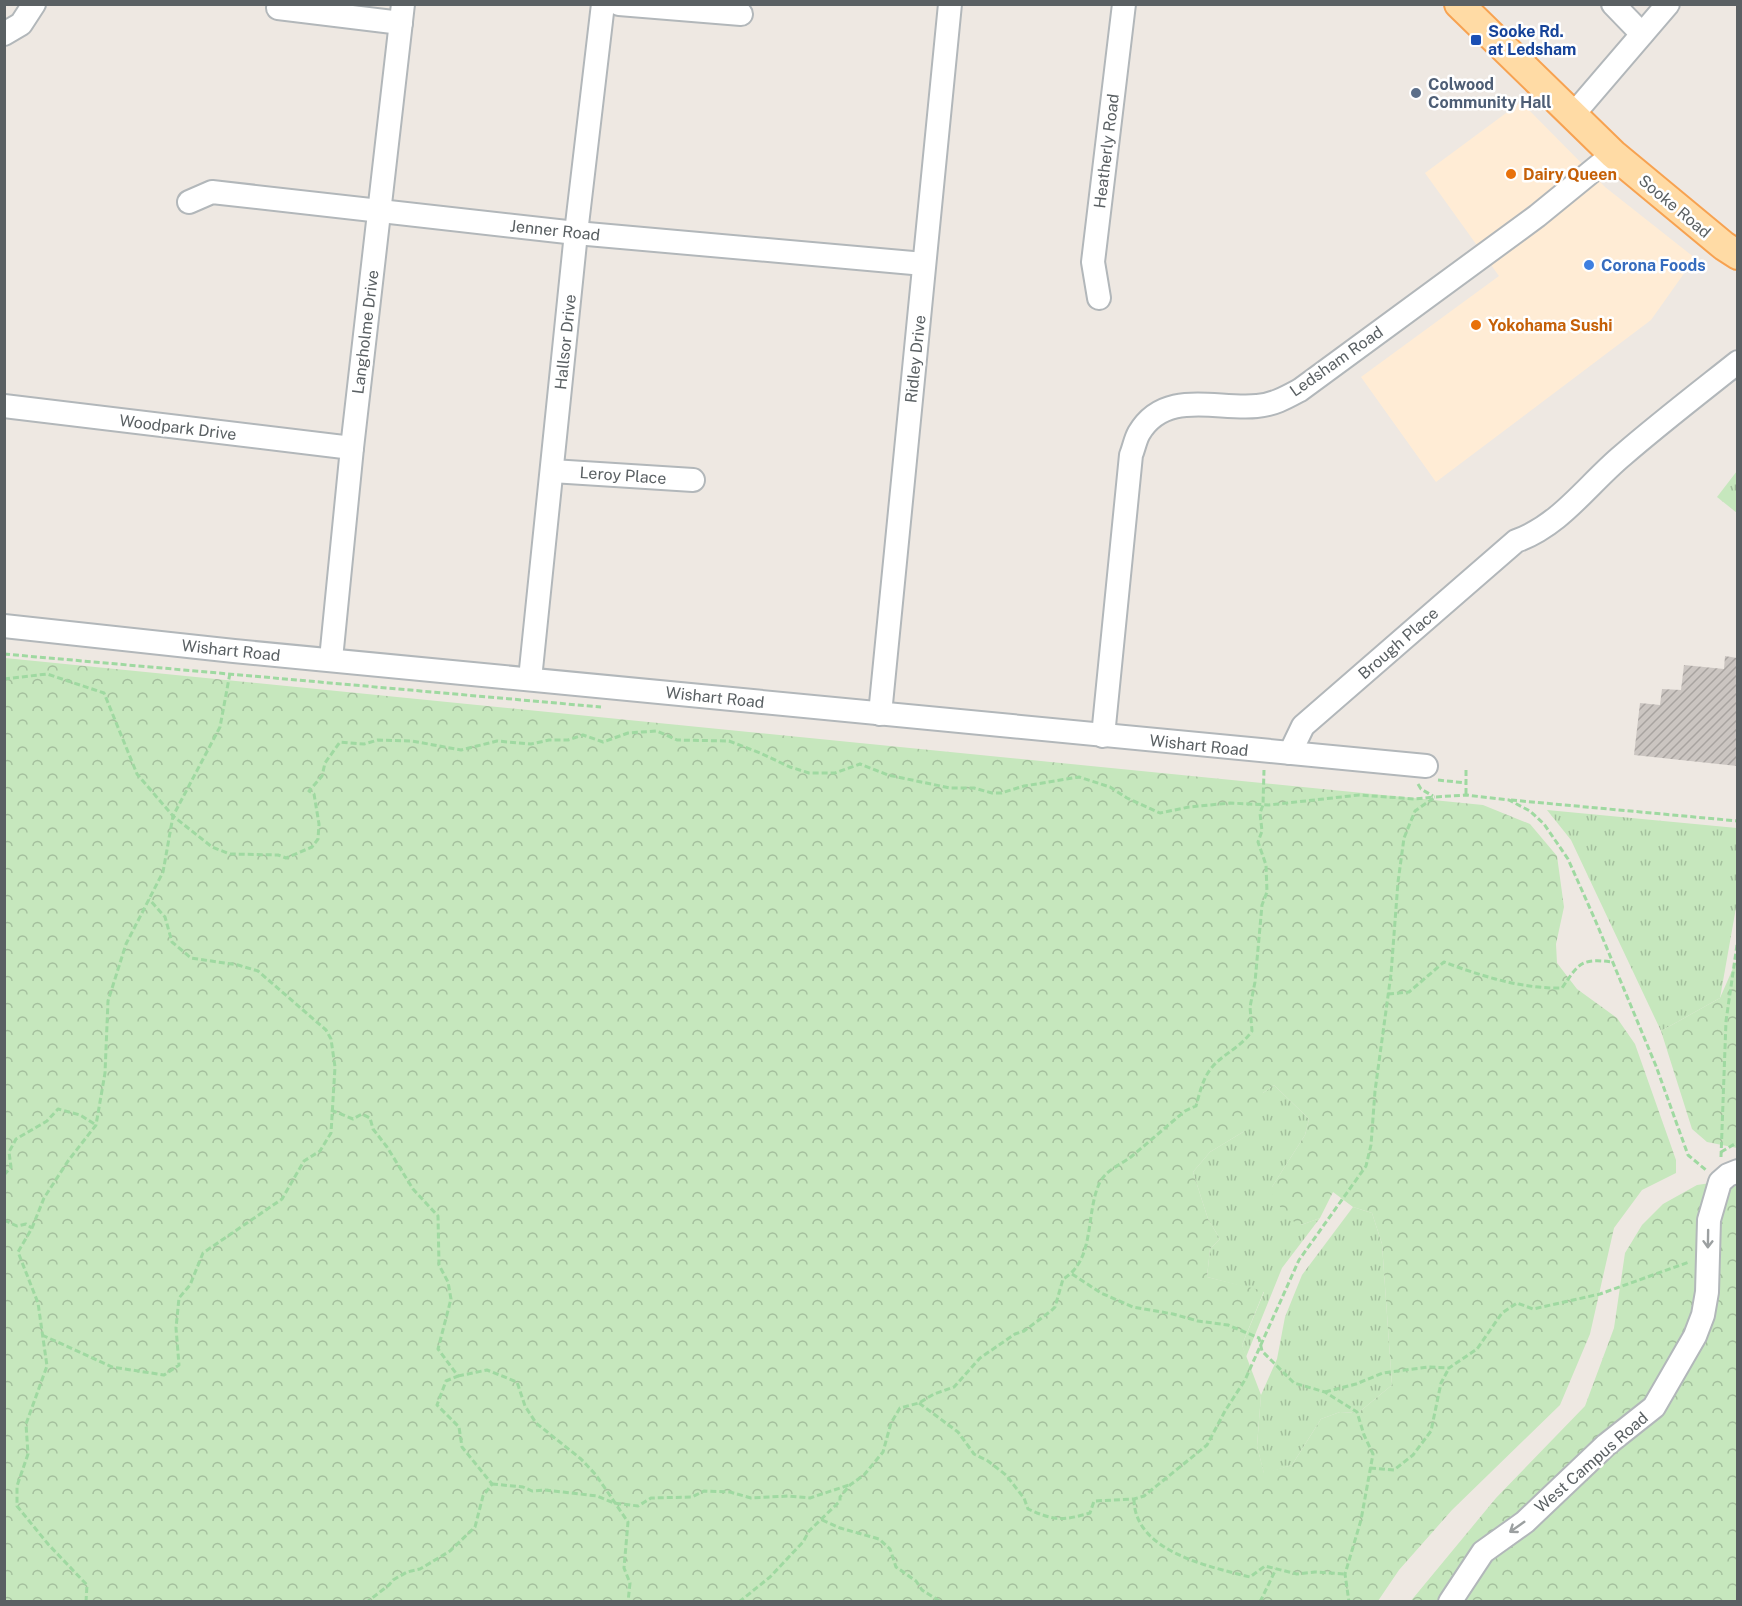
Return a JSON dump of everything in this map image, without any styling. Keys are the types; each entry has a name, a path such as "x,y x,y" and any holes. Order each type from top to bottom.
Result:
{"main road":[{"name":"Sooke Road","path":"1458,4 1613,154 1737,255"}],"street":[{"path":"4,34 21,24 34,4"},
{"name":"Hallsor Drive","path":"530,679 576,233 603,4"},
{"path":"619,4 741,14"},
{"name":"Ridley Drive","path":"880,714 950,4"},
{"name":"Heatherly Road","path":"1099,298 1093,262 1124,4"},
{"path":"1613,4 1642,34"},
{"path":"1572,116 1668,4"},
{"path":"278,8 402,14"},
{"name":"Langholme Drive","path":"331,659 352,448 402,14"},
{"name":"Ledsham Road","path":"1103,735 1131,455 1139,434 1150,420 1165,408 1185,404 1257,406 1274,402 1300,390 1537,216 1613,154"},
{"name":"Jenner Road","path":"189,202 212,192 576,233 924,264"},
{"name":"Brough Place","path":"1290,753 1303,726 1516,541 1534,535 1578,500 1621,456 1737,362"},
{"name":"Woodpark Drive","path":"4,406 352,448"},
{"name":"Leroy Place","path":"552,471 693,480"},
{"name":"Wishart Road","path":"4,627 1290,753 1420,772"},
{"name":"West Campus Road","path":"1450,1602 1483,1552 1525,1522 1605,1445 1654,1407 1695,1336 1703,1315 1707,1292 1709,1220 1729,1176"}],"path":[{"path":"86,1602 87,1585 48,1544 17,1506 17,1486 28,1454 26,1424 46,1366 38,1303 18,1252 32,1228 44,1198 68,1161 96,1125 105,1073 108,1001 126,944 163,872 173,816 220,727 234,651"},
{"path":"4,679 47,674 104,693 137,774 173,816 212,847 230,854 278,855 286,858 312,847 318,839 319,824 314,794 309,791 322,776 339,742 364,744 378,740 412,741 461,750 497,741 531,744 549,740 568,740 582,735 603,742 628,733 657,731 677,740 729,741 809,773 835,772 860,764 888,775 950,788 974,788 992,793 1078,777 1110,787 1127,798 1160,813 1230,802 1263,805 1359,795 1415,800 1466,795 1737,820"},
{"path":"739,1602 770,1577 803,1542 809,1531 840,1501 840,1497 850,1485 864,1475 883,1452 891,1423 900,1408 919,1403 934,1394 954,1387 980,1358 1015,1334 1024,1331 1055,1307 1063,1280 1072,1274 1088,1241 1092,1207 1101,1182 1114,1167 1130,1158 1185,1111 1196,1106 1203,1083 1213,1066 1243,1044 1252,1031 1250,1007 1255,982 1262,905 1267,892 1266,865 1258,842 1262,831 1260,813 1263,805 1266,751"},
{"path":"1466,770 1466,795"},
{"path":"1420,772 1422,789 1435,797"},
{"path":"919,1403 958,1432 974,1454 988,1461 1006,1475 1024,1498 1029,1509 1050,1519 1069,1519 1090,1513 1094,1501 1134,1499 1144,1496 1207,1444 1245,1380 1299,1260 1366,1166 1371,1145 1404,838 1415,811 1435,797"},
{"path":"1509,800 1530,811 1544,824 1568,859 1656,1066 1688,1155 1729,1176"},
{"path":"42,1335 112,1367 164,1375 179,1365 176,1328 179,1298 190,1285 203,1253 282,1199 304,1161 320,1151 331,1133 335,1067 331,1039 326,1030 258,971 237,965 191,958 172,942 165,917 149,899"},
{"path":"1729,1176 1721,1152 1726,1021 1737,938"},
{"path":"1388,994 1409,992 1444,962 1478,975 1539,989 1562,988 1575,969 1590,959 1613,962"},
{"path":"4,1175 12,1167 9,1152 16,1139 47,1121 58,1109 80,1115 96,1125"},
{"path":"331,1110 353,1119 362,1113 370,1118 373,1129 387,1147 412,1189 438,1216 439,1265 448,1282 451,1299 438,1349 458,1376"},
{"path":"1721,1152 1737,1142"},
{"path":"4,1220 17,1226 26,1224 32,1228"},
{"path":"1370,1468 1394,1470 1413,1455 1431,1431 1441,1383 1449,1368 1477,1349 1502,1313 1517,1303 1533,1309 1566,1302 1600,1294 1701,1257 1708,1261"},
{"path":"1072,1274 1101,1293 1133,1306 1241,1329 1258,1338 1262,1351 1294,1383 1325,1392 1357,1412 1373,1454 1361,1520 1345,1574 1349,1602"},
{"path":"1325,1392 1356,1384 1383,1373 1428,1366 1449,1368"},
{"path":"628,1602 630,1583 624,1568 628,1522 614,1503 596,1475 581,1459 536,1423 525,1406 517,1382 487,1370 446,1381 437,1405 459,1427 462,1447 492,1484 523,1487 532,1491 544,1490 597,1496 614,1503 638,1506 651,1498 692,1497 704,1491 730,1492 751,1498 789,1496 810,1498 850,1485"},
{"path":"367,1602 393,1580 407,1572 420,1569 450,1551 475,1527 483,1496 492,1484"},
{"path":"1134,1499 1134,1507 1144,1531 1157,1542 1196,1563 1250,1577 1265,1566 1297,1574 1316,1572 1345,1574"},
{"path":"822,1520 840,1528 879,1539 890,1549 896,1567 916,1581 922,1590 941,1602"},
{"path":"1260,1602 1276,1569"}],"shaded area":[{"path":"1521,102 1605,187 1695,258 1651,320 1436,482 1361,377 1499,276 1425,173"}],"green space":[{"path":"1737,471 1737,513 1717,497"},
{"path":"5,658 1483,805 1530,824 1557,856 1564,907 1556,944 1557,963 1577,989 1617,1018 1635,1044 1676,1160 1676,1173 1642,1190 1614,1228 1590,1334 1560,1405 1452,1510 1399,1570 1378,1601 5,1601","holes":["1274,1085 1309,1119 1305,1135 1270,1190 1287,1218 1301,1225 1320,1218 1333,1192 1353,1207 1372,1213 1382,1244 1392,1385 1358,1413 1340,1412 1321,1419 1292,1465 1264,1473 1257,1446 1261,1395 1242,1345 1264,1291 1207,1277 1210,1249 1220,1239 1208,1219 1193,1172 1210,1152 1243,1132 1262,1105 1263,1093"]},
{"path":"1547,810 1737,828 1737,902 1720,998 1661,1031 1571,840"},
{"path":"1737,959 1737,1148 1707,1142 1692,1129 1661,1031 1720,998"},
{"path":"1274,1085 1309,1119 1305,1135 1272,1187 1301,1225 1320,1218 1282,1268 1246,1357 1242,1345 1264,1292 1207,1277 1210,1249 1220,1239 1208,1219 1193,1172 1210,1152 1243,1132 1263,1093"},
{"path":"1737,1179 1737,1601 1410,1602 1496,1498 1585,1406 1614,1328 1625,1253 1642,1225 1663,1204 1697,1185"},
{"path":"1353,1207 1372,1213 1382,1244 1392,1385 1358,1413 1340,1412 1321,1419 1292,1465 1264,1474 1257,1446 1261,1395 1277,1359 1285,1317 1302,1275"}],"building":[{"path":"1725,656 1737,658 1737,766 1634,755 1640,703 1660,705 1662,689 1681,690 1684,665 1724,669"}],"place":[{"name":"Sooke Rd. at Ledsham","path":"1476,40"},
{"name":"Colwood Community Hall","path":"1416,93"},
{"name":"Dairy Queen","path":"1511,174"},
{"name":"Corona Foods","path":"1589,265"},
{"name":"Yokohama Sushi","path":"1476,325"}]}
